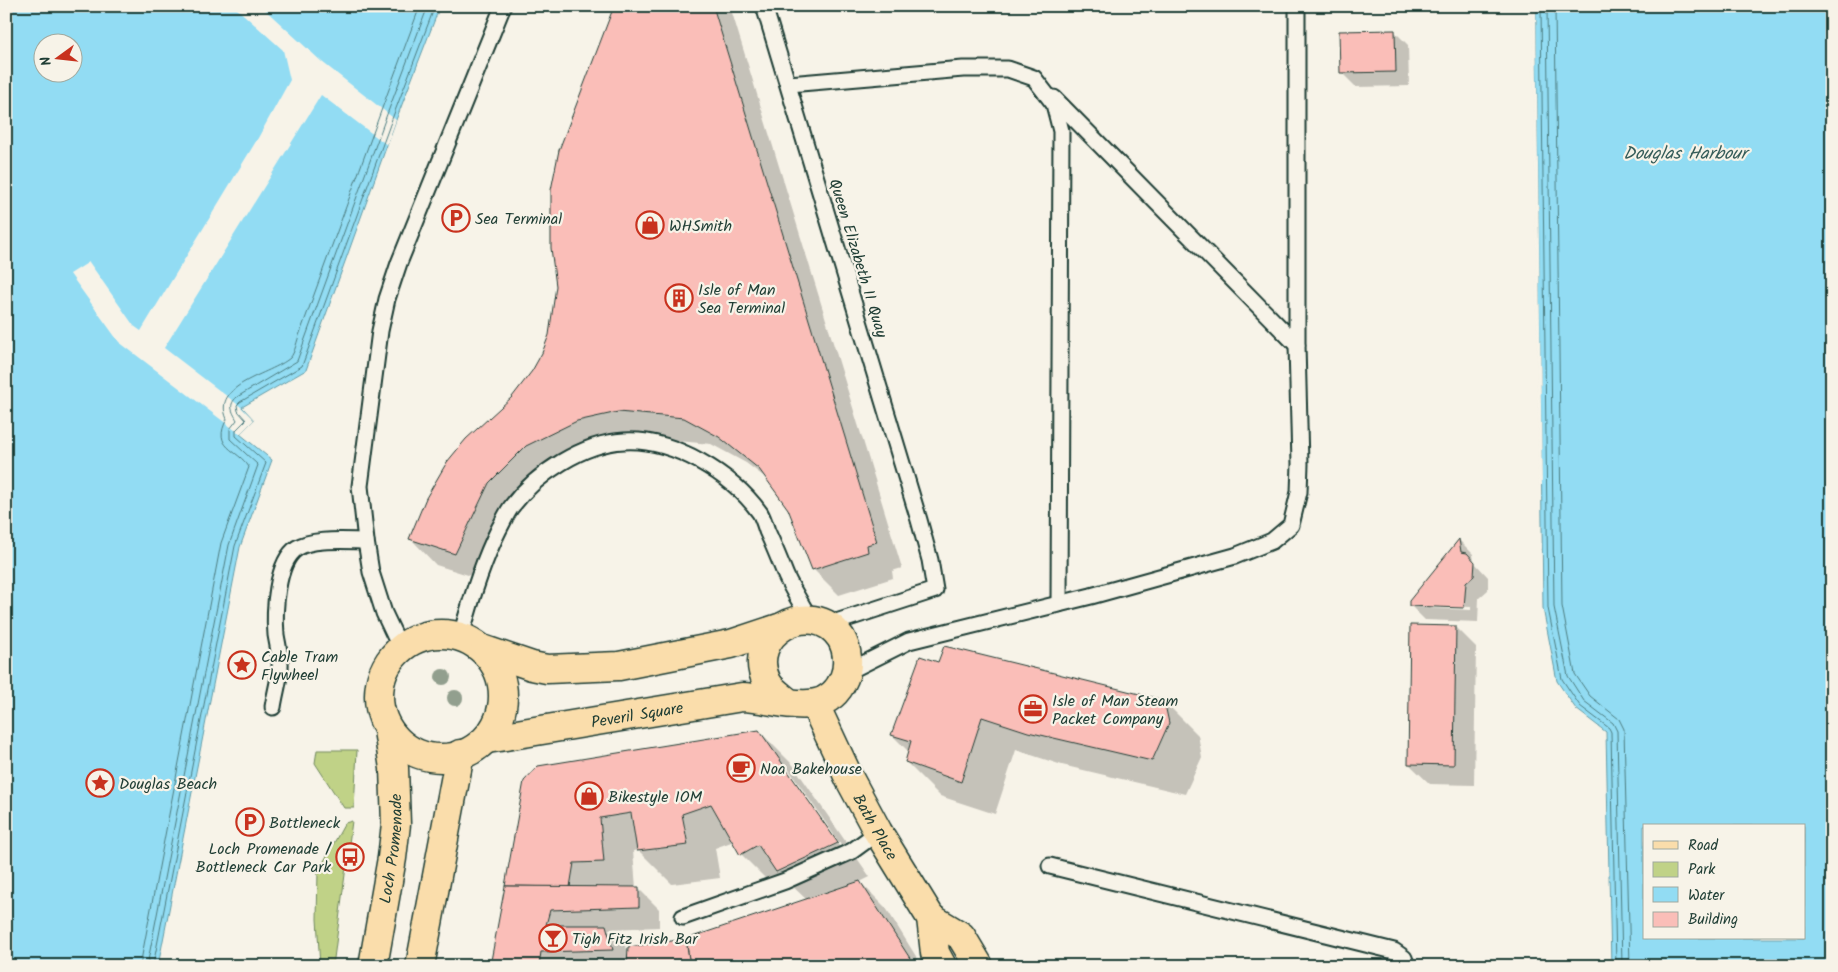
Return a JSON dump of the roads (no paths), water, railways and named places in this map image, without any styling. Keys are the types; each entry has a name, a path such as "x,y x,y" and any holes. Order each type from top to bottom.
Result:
{"main road":[{"path":"485,650 498,670 503,689 500,717 493,732 487,739 460,754 443,759 427,756 407,748 397,740 388,730 379,710 378,690 381,676 387,663 401,649 424,637 436,634 461,636 470,639 485,650 546,669 619,666 731,644 779,628 794,620 819,622 840,638 847,654 847,672 841,687 829,698 802,704 767,684 762,669 762,653 768,639 779,628"},
{"name":"Peveril Square","path":"487,739 730,698 750,697 802,704"},
{"name":"Bath Place","path":"802,704 850,780 878,832 931,918 935,953 942,966"},
{"name":"Loch Promenade","path":"373,966 396,824 394,768 388,730"},
{"path":"420,966 460,754"},
{"name":"Bath Place","path":"931,918 961,936 979,966"}],"lane":[{"path":"401,649 390,628 371,572 360,486 376,358 387,299 399,262 503,6"},
{"name":"Queen Elizabeth II Quay","path":"764,6 919,520 930,560 935,590 819,622"},
{"path":"847,672 909,641 1059,604 1235,556 1272,541 1291,525 1299,492 1297,6"},
{"path":"788,84 963,70 1008,69 1034,78 1297,345"},
{"path":"1034,78 1054,104 1061,131 1059,604"},
{"path":"461,636 486,555 511,506 538,478 564,462 592,448 624,441 650,442 670,447 720,473 760,514 788,579 819,622"},
{"path":"273,707 280,671 280,654 276,634 277,591 285,561 297,548 314,542 366,541"},
{"path":"683,917 784,882 852,851 878,832"},
{"path":"1050,866 1394,951 1404,958 1407,966"}],"water":[{"path":"6,6 440,6 396,120 306,370 242,407 254,420 240,434 272,460 240,547 158,966 6,966"},
{"name":"Douglas Harbour","path":"1536,6 1832,6 1832,966 1611,966 1606,732 1576,709 1557,681 1543,608"}],"place":[{"name":"Sea Terminal","path":"456,218"},
{"name":"WHSmith","path":"650,225"},
{"name":"Isle of Man Sea Terminal","path":"679,298"},
{"name":"Cable Tram Flywheel","path":"242,665"},
{"name":"Isle of Man Steam Packet Company","path":"1033,709"},
{"name":"Noa Bakehouse","path":"741,768"},
{"name":"Douglas Beach","path":"100,783"},
{"name":"Bikestyle IOM","path":"589,796"},
{"name":"Bottleneck","path":"250,822"},
{"name":"Loch Promenade / Bottleneck Car Park","path":"350,857"},
{"name":"Tigh Fitz Irish Bar","path":"553,938"}]}
